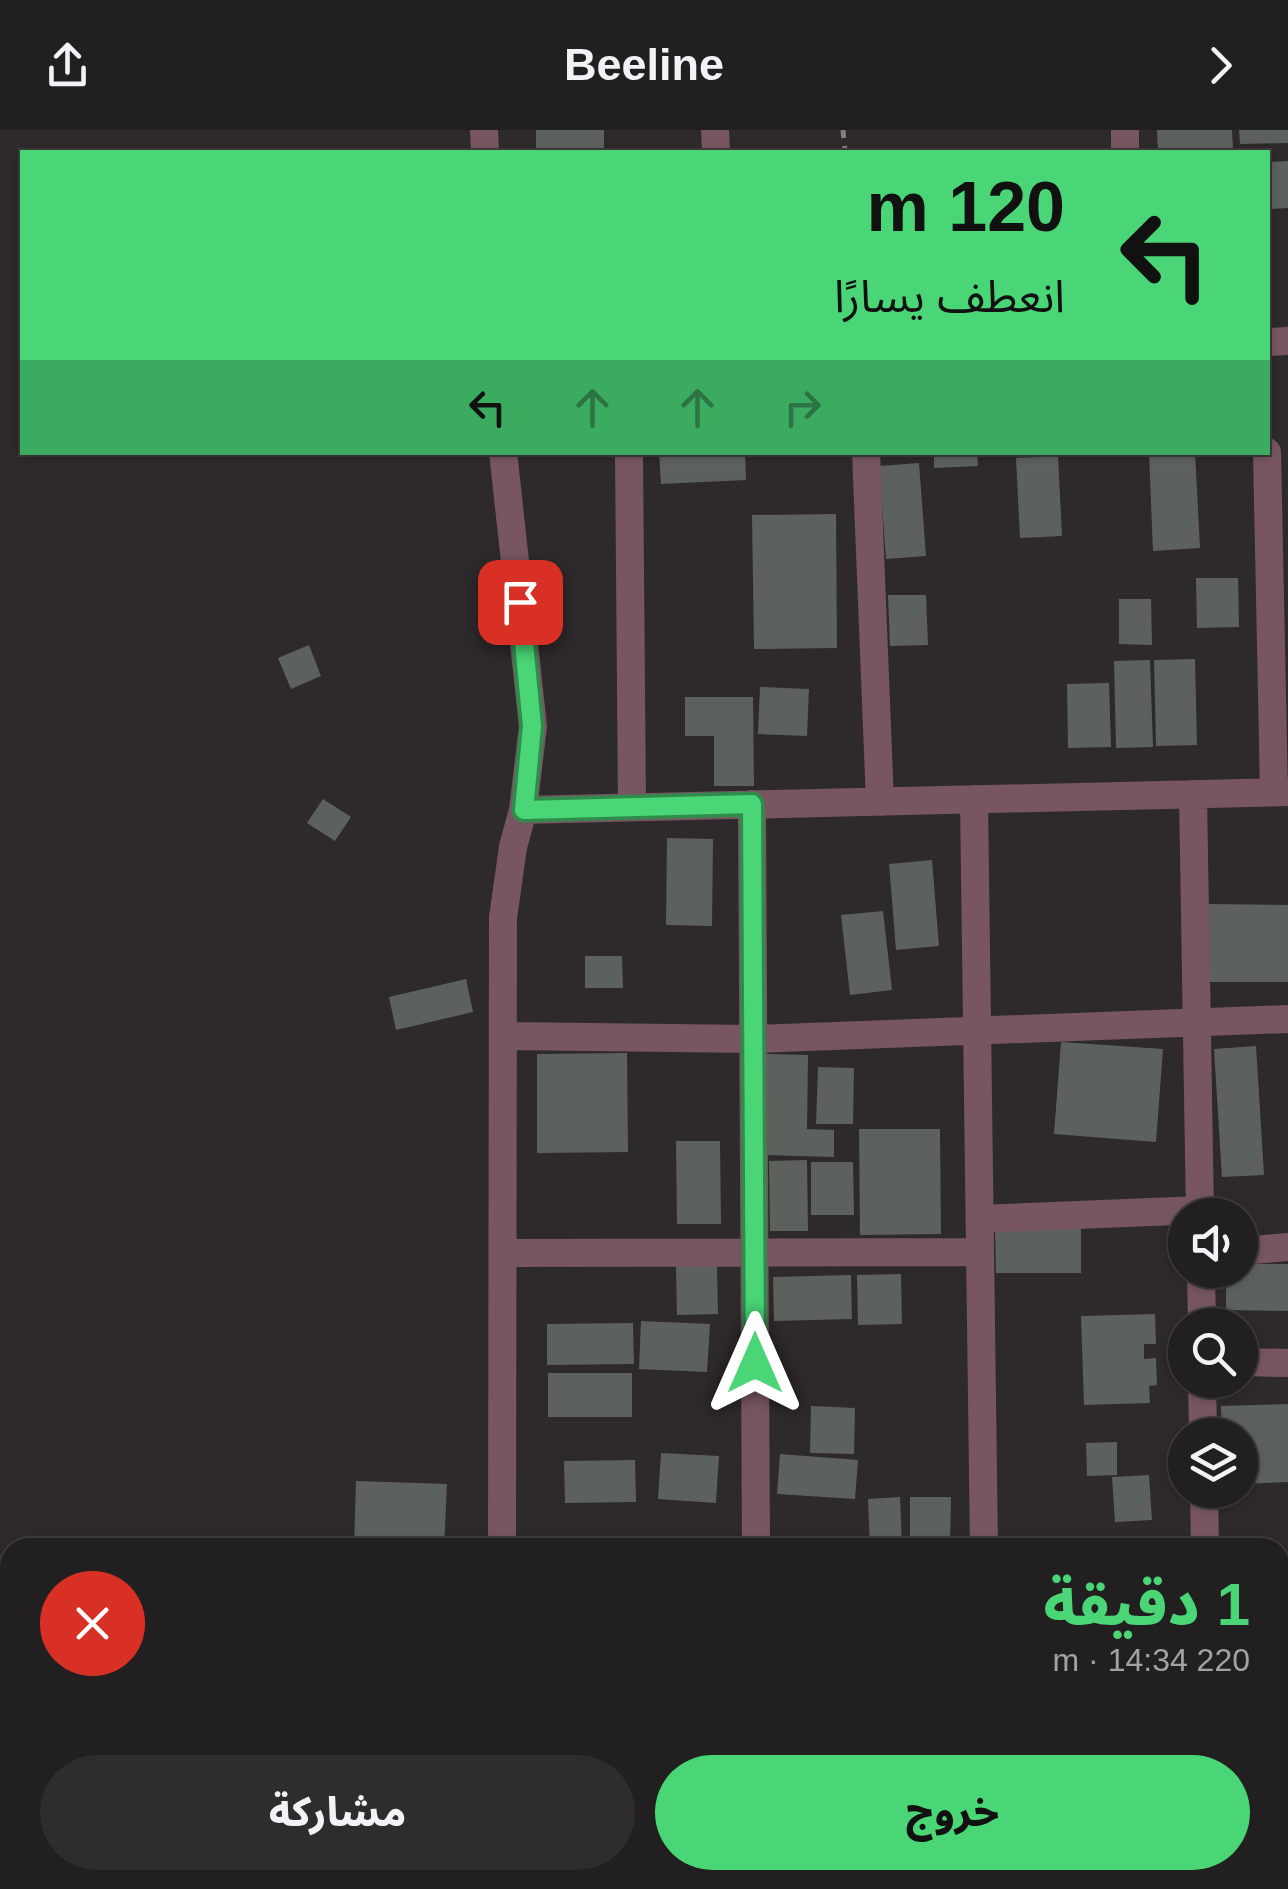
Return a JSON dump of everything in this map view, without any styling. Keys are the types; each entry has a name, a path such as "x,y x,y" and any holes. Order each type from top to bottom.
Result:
{"street":[{"path":"502,1538 503,918 524,810 532,726 503,455"},
{"path":"629,455 632,807"},
{"path":"866,455 880,802"},
{"path":"524,810 1281,792 1268,455"},
{"path":"1193,794 1200,1198"},
{"path":"974,799 984,1538"},
{"path":"752,804 756,1538"},
{"path":"503,1036 753,1039 1288,1019"},
{"path":"980,1219 1168,1213"},
{"path":"1258,1249 1288,1247"},
{"path":"505,1254 979,1252"},
{"path":"1258,1362 1288,1363"},
{"path":"1205,1508 1206,1538"}],"building":[{"path":"536,130 604,130 604,150 536,150"},
{"path":"1157,130 1232,130 1233,150 1158,150"},
{"path":"1239,130 1288,130 1288,143 1240,144"},
{"path":"1288,161 1288,208 1270,209 1270,162"},
{"path":"659,455 745,455 746,480 661,484"},
{"path":"934,455 977,455 978,466 934,468"},
{"path":"1149,455 1195,455 1200,548 1153,551"},
{"path":"1058,456 1062,536 1020,538 1016,458"},
{"path":"919,463 926,556 886,559 879,466"},
{"path":"836,514 837,648 754,649 752,515"},
{"path":"1196,578 1238,578 1239,627 1197,628"},
{"path":"888,595 926,595 928,645 890,646"},
{"path":"1119,599 1151,599 1152,645 1119,644"},
{"path":"309,645 321,676 291,689 278,658"},
{"path":"1195,659 1197,745 1156,746 1154,660"},
{"path":"1150,660 1153,747 1116,748 1114,661"},
{"path":"1109,683 1111,747 1068,748 1067,684"},
{"path":"760,687 809,689 807,736 758,734"},
{"path":"685,697 753,697 754,786 714,786 714,736 685,736"},
{"path":"323,799 351,817 335,841 307,823"},
{"path":"667,838 713,839 712,926 666,925"},
{"path":"932,860 939,946 896,950 889,864"},
{"path":"1209,904 1288,905 1288,982 1209,982"},
{"path":"883,911 892,990 850,995 841,915"},
{"path":"585,956 622,956 623,988 585,988"},
{"path":"466,979 473,1012 396,1030 389,997"},
{"path":"1061,1042 1163,1049 1156,1142 1054,1134"},
{"path":"1256,1046 1264,1175 1222,1177 1214,1049"},
{"path":"627,1053 628,1152 537,1153 537,1054"},
{"path":"766,1054 808,1055 807,1129 834,1130 834,1157 764,1155"},
{"path":"818,1067 854,1068 853,1124 816,1124"},
{"path":"859,1129 940,1129 941,1234 860,1235"},
{"path":"676,1141 720,1141 721,1224 677,1224"},
{"path":"807,1160 808,1231 770,1231 769,1161"},
{"path":"811,1162 853,1162 854,1215 811,1215"},
{"path":"995,1229 1081,1229 1081,1273 996,1273"},
{"path":"1258,1264 1288,1264 1288,1311 1226,1308 1226,1288 1258,1288"},
{"path":"717,1265 718,1314 677,1315 676,1266"},
{"path":"901,1274 902,1324 858,1325 857,1275"},
{"path":"851,1275 852,1319 774,1321 773,1277"},
{"path":"1155,1314 1156,1344 1144,1344 1144,1359 1156,1358 1157,1385 1149,1386 1150,1403 1084,1405 1081,1316"},
{"path":"641,1321 710,1324 707,1372 639,1369"},
{"path":"633,1323 634,1364 547,1365 547,1324"},
{"path":"548,1373 632,1373 632,1417 548,1417"},
{"path":"1288,1404 1288,1482 1258,1483 1258,1418 1221,1418 1221,1406"},
{"path":"811,1406 855,1408 854,1454 810,1453"},
{"path":"1117,1442 1117,1475 1087,1476 1086,1443"},
{"path":"661,1453 719,1456 716,1503 658,1499"},
{"path":"780,1454 858,1460 855,1499 777,1494"},
{"path":"635,1460 636,1502 565,1503 564,1461"},
{"path":"1149,1475 1152,1520 1115,1522 1112,1477"},
{"path":"356,1481 447,1484 444,1538 354,1538"},
{"path":"900,1497 902,1538 870,1538 868,1499"},
{"path":"910,1497 951,1497 950,1538 910,1538"}],"route":[{"path":"520,602 532,726 524,810 752,804 755,1363"}]}
